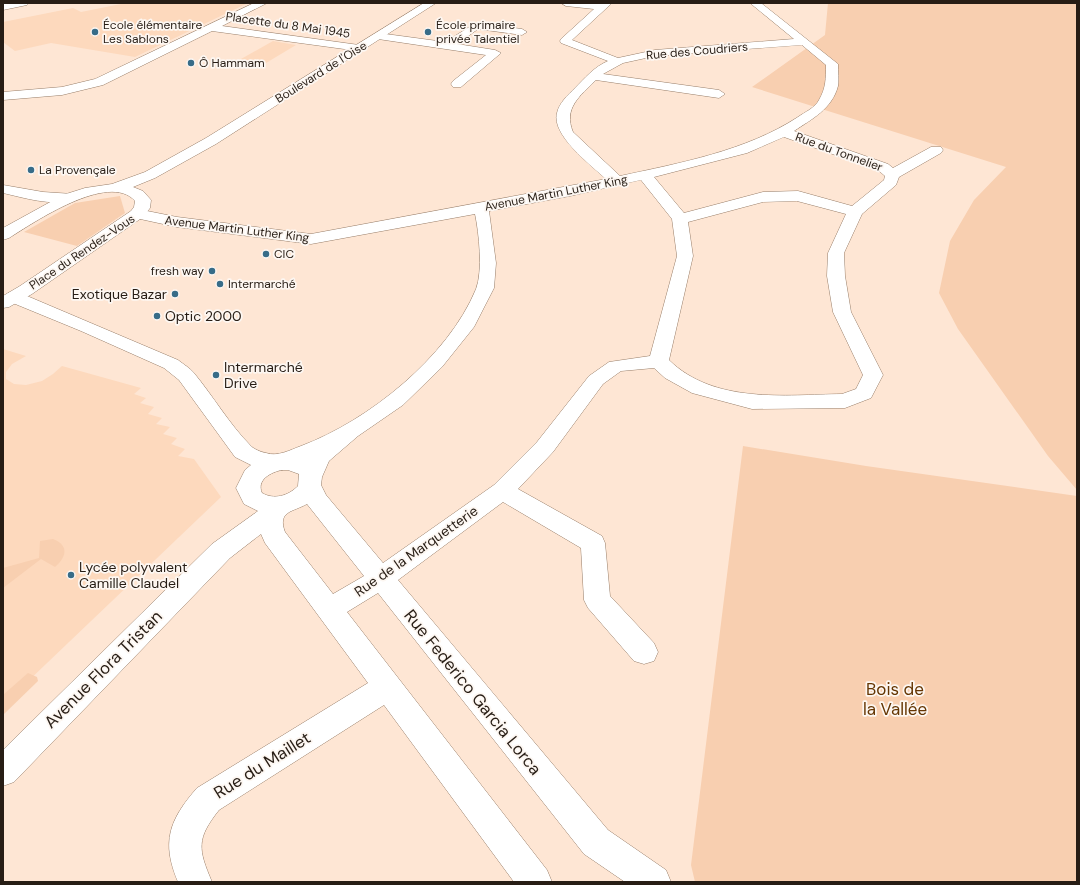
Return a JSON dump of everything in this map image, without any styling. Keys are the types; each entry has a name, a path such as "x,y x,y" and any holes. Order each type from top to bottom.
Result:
{"street":[{"path":"3,7 24,3"},
{"path":"3,96 62,91 94,84 213,28 262,3"},
{"name":"Boulevard de l'Oise","path":"115,188 150,175 211,141 431,3"},
{"path":"566,3 605,5"},
{"name":"Avenue Martin Luther King","path":"137,214 177,222 311,239 617,182 742,150 784,132 816,111 824,102 832,86 832,64 755,3"},
{"path":"605,5 565,41 617,61"},
{"path":"447,46 476,26 522,32 457,84"},
{"name":"Placette du 8 Mai 1945","path":"213,28 359,48"},
{"path":"378,36 495,53"},
{"name":"Rue des Coudriers","path":"617,182 568,134 563,125 562,116 566,104 593,76 606,66 617,61 661,53 805,42"},
{"name":"Rue des Coudriers","path":"593,76 719,94"},
{"name":"Rue du Tonnelier","path":"784,132 883,167 892,175"},
{"name":"Boulevard de l'Oise","path":"141,197 154,182 211,141"},
{"name":"Rue du Tonnelier","path":"892,175 936,150"},
{"path":"645,175 680,219 685,256 659,361"},
{"name":"Rue du Tonnelier","path":"659,361 672,374 698,388 752,402 845,401 864,393 873,375 842,312 836,276 836,253 855,212 891,182 892,175"},
{"name":"Place du Rendez-Vous","path":"3,234 68,198 94,191 115,188 132,191 141,197 143,205 137,214 9,300"},
{"path":"3,189 50,198 68,198"},
{"path":"3,205 23,194"},
{"path":"680,219 763,197 798,196 855,212"},
{"path":"252,488 259,471 317,448 350,431 396,400 435,363 464,327 485,288 488,263 483,215 480,208"},
{"path":"9,300 88,327 171,364 186,376 243,452 261,460 277,463 299,464 307,469 311,481"},
{"name":"Rue de la Marquetterie","path":"329,610 380,579 502,490 546,448 596,380 616,366 659,361"},
{"path":"225,548 257,536 276,514 299,498 311,481 312,468 320,457 350,431"},
{"path":"243,452 244,461 252,488 263,504 276,514 329,610 535,882"},
{"name":"Rue Federico Garcia Lorca","path":"311,481 316,500 596,842 654,882"},
{"name":"Avenue Flora Tristan","path":"3,771 225,548 242,524 252,488"},
{"path":"502,490 593,543 597,600 644,652"},
{"name":"Rue du Maillet","path":"188,879 184,855 184,840 189,825 208,799 387,687"}],"shaded area":[{"name":"École élémentaire Les Sablons","path":"126,3 248,3 135,57 51,43 15,51 3,42 3,22 73,8 81,12"},
{"path":"273,41 296,45 266,63 241,59"},
{"name":"Lycée polyvalent Camille Claudel","path":"3,349 26,356 12,364 6,372 6,379 14,384 26,385 42,381 62,366 141,388 134,394 146,398 140,403 154,407 148,414 162,418 156,424 170,427 163,434 177,438 171,444 185,449 178,456 194,459 221,497 3,705"}],"green space":[{"path":"828,3 1077,3 1077,490 1048,456 958,329 939,293 950,241 974,200 1006,167 752,87 825,35"},
{"path":"120,196 125,213 77,246 24,232 75,203"},
{"name":"Bois de la Vallée","path":"743,446 866,466 1077,496 1077,882 695,882 691,865"},
{"path":"53,539 62,544 64,548 64,555 55,567 41,559 3,588 3,568 39,558 40,541"},
{"path":"28,673 37,677 38,681 3,715 3,695"}],"place":[{"name":"École élémentaire Les Sablons","path":"95,32"},
{"name":"École primaire privée Talentiel","path":"428,32"},
{"name":"Ô Hammam","path":"191,63"},
{"name":"La Provençale","path":"31,170"},
{"name":"CIC","path":"266,254"},
{"name":"fresh way","path":"212,271"},
{"name":"Intermarché","path":"220,284"},
{"name":"Exotique Bazar","path":"175,294"},
{"name":"Optic 2000","path":"157,316"},
{"name":"Intermarché Drive","path":"216,375"},
{"name":"Lycée polyvalent Camille Claudel","path":"71,575"}]}
